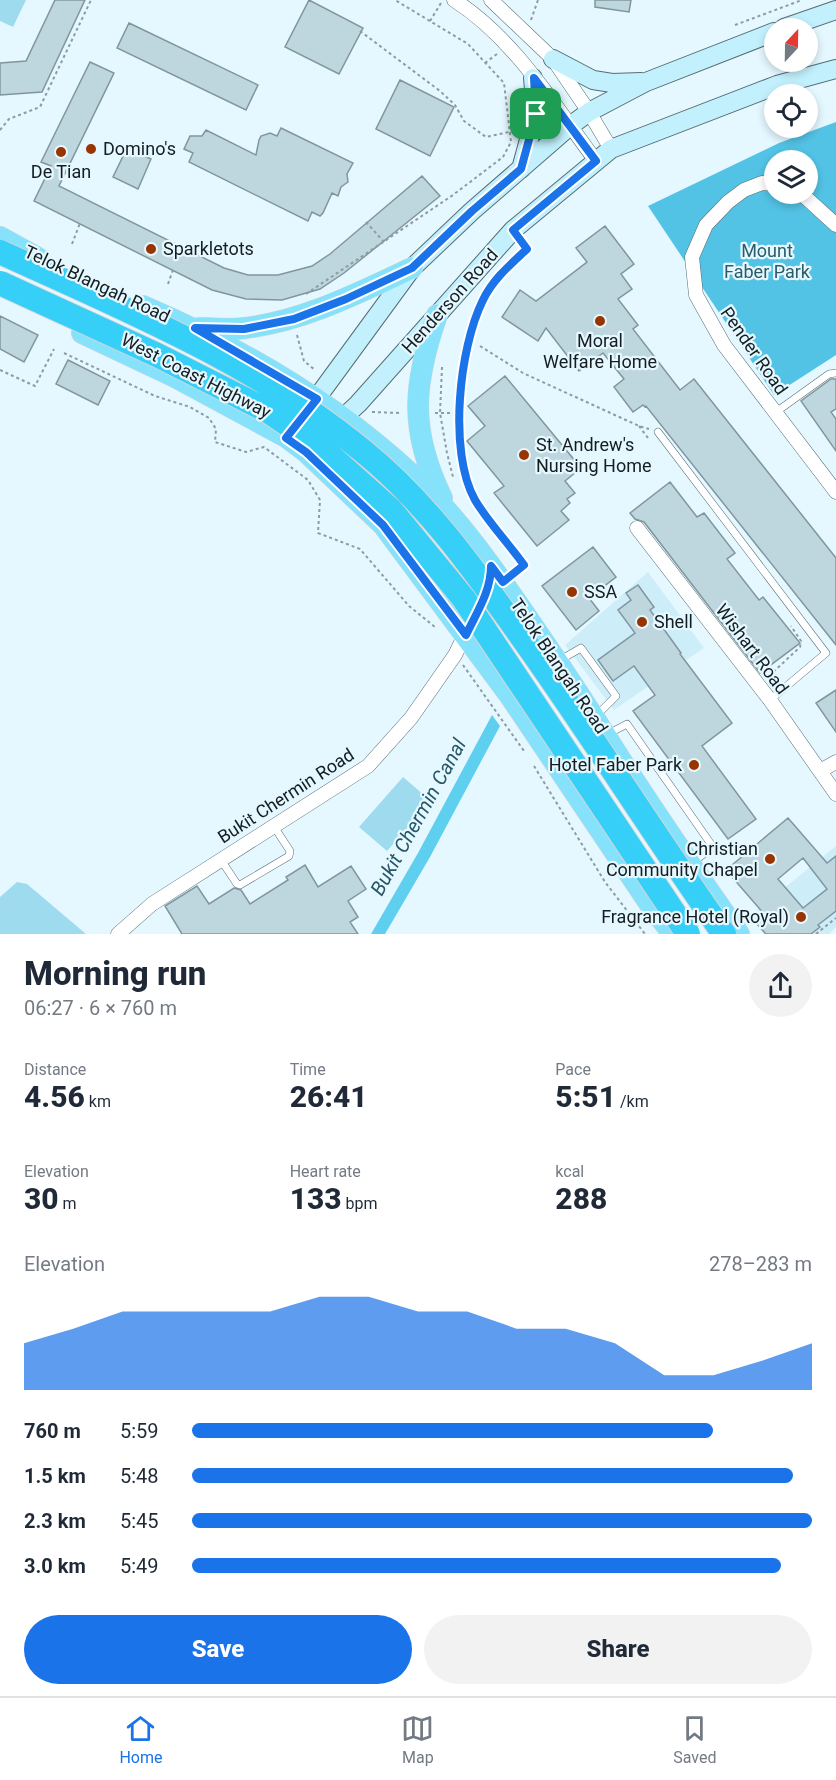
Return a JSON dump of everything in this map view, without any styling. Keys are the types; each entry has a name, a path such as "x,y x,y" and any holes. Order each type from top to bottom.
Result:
{"highway":[{"name":"West Coast Highway","path":"0,252 218,355 301,404 364,451 409,492 478,575 553,681 724,934"},
{"name":"West Coast Highway","path":"0,283 157,355 268,411 317,444 391,510 464,599 688,934"}],"main road":[{"path":"813,18 836,10"},
{"path":"286,438 412,268 472,211 570,126 589,112 646,82 764,36"},
{"path":"553,60 593,80 612,83 646,82"},
{"name":"Henderson Road","path":"306,452 358,404 513,230 611,150 777,85 836,69"},
{"path":"521,169 536,114 534,78"},
{"name":"Telok Blangah Road","path":"0,237 71,275 195,328 344,417 412,474 450,514 497,574 739,934"},
{"path":"195,328 244,329 294,319 346,299 412,268"},
{"path":"61,323 73,315 79,302 78,288 71,275"},
{"path":"0,295 174,377 286,438 306,452 383,525 466,635 565,775 653,909 673,934"},
{"path":"437,315 418,386 418,414 424,456 450,514"}],"street":[{"path":"454,0 513,50 596,161"},
{"path":"491,0 553,60 589,112 611,150"},
{"name":"Pender Road","path":"764,183 744,190 728,202 706,225 693,257 696,295 724,345 836,492"},
{"path":"813,204 836,225"},
{"name":"Wishart Road","path":"637,528 770,700 820,771 834,785"},
{"name":"Bukit Chermin Road","path":"118,934 152,904 368,766 411,718 455,655 487,594 491,580 497,574"},
{"path":"820,771 836,762"}],"lane":[{"path":"497,574 524,565 475,500 463,471 459,441 460,398 473,326 483,300 498,276 527,249 513,230"},
{"path":"776,412 829,374 836,373"},
{"path":"658,432 826,653 770,700"},
{"path":"558,662 581,648 616,696 600,726"},
{"path":"220,860 240,885 289,856 290,851 273,825"}],"path":[{"path":"0,130 9,119 40,107 91,0"},
{"path":"298,299 453,195 503,157 511,142 504,83 468,44 395,0"},
{"path":"429,21 443,0"},
{"path":"525,14 531,20 538,0"},
{"path":"735,25 802,0"},
{"path":"360,31 440,91 455,105 464,121 486,137 509,132 536,114"},
{"path":"366,222 384,242"},
{"path":"72,244 80,223"},
{"path":"168,284 174,267"},
{"path":"473,326 478,331 473,343 523,373 639,426 658,432"},
{"path":"0,370 35,386 54,349"},
{"path":"64,353 155,396 190,407 208,418 216,429 215,442 246,452 264,447 301,474 308,480 320,500 318,533 360,549 409,606 437,629"},
{"path":"639,426 653,445"},
{"path":"767,677 800,647 801,641 786,619"},
{"path":"455,655 525,752"},
{"path":"531,762 605,882 645,934"},
{"path":"816,934 836,918"}],"shaded area":[{"path":"0,0 26,0 13,27 0,21"},
{"path":"648,572 704,648 614,710 565,645"},
{"path":"492,715 500,726 430,857 385,934 371,934 418,853"},
{"path":"403,777 431,801 387,851 359,827"},
{"path":"836,846 836,927 829,934 764,934 751,915"},
{"path":"17,882 27,884 86,934 0,934 0,897"}],"green space":[{"name":"Mount Faber Park","path":"836,122 836,355 774,395 648,206 764,150 764,204 818,204 818,150 764,150 793,138 818,138 818,129"}],"building":[{"path":"55,0 85,0 42,92 0,95 0,63 26,61"},
{"path":"309,0 363,28 339,74 285,47"},
{"path":"595,0 631,0 629,12 595,7"},
{"path":"129,23 258,85 246,110 117,48"},
{"path":"90,62 114,73 59,186 224,268 248,275 278,275 312,266 330,254 422,176 440,196 344,273 320,289 282,300 246,299 212,290 34,201 51,166 41,162"},
{"path":"400,80 454,107 430,156 376,129"},
{"path":"281,128 353,163 347,174 348,182 341,187 338,196 332,193 323,213 320,216 312,212 308,221 189,162 193,153 184,149 190,136 202,136 206,130 256,155 261,136 270,133 277,136"},
{"path":"127,148 151,159 138,189 113,177"},
{"path":"605,226 634,264 621,274 632,289 618,299 638,325 633,329 680,390 694,379 836,558 836,645 646,406 643,405 633,412 614,387 624,379 603,353 579,371 546,328 538,341 502,317 520,290 536,301 587,262 576,248"},
{"path":"0,316 38,335 24,362 0,349"},
{"path":"68,360 110,381 98,405 56,384"},
{"name":"St. Andrew's Nursing Home","path":"505,376 581,468 565,481 575,493 567,499 570,503 561,511 569,520 537,546 494,493 504,486 467,441 485,426 468,406"},
{"path":"831,379 836,379 836,409 831,412 836,419 836,451 801,401"},
{"path":"670,482 697,517 704,513 735,553 727,559 759,600 763,597 800,643 760,673 644,522 635,519 630,513"},
{"name":"SSA","path":"593,547 616,577 589,598 599,611 576,630 542,586"},
{"path":"638,585 654,607 650,610 732,723 702,746 756,819 728,839 633,711 655,695 634,666 613,681 598,660 635,633 618,610 631,600 626,593"},
{"path":"836,690 836,732 816,703"},
{"path":"788,818 827,863 836,856 836,911 818,925 820,927 811,934 766,934 756,923 765,915 726,870","holes":["803,858 827,889 803,908 778,879"]},
{"path":"305,865 318,887 351,866 366,889 348,901 358,917 350,922 358,934 182,934 165,906 197,886 209,904 234,888 241,890 250,904 288,880 286,877"}],"place":[{"name":"Domino's","path":"91,149"},
{"name":"De Tian","path":"61,152"},
{"name":"Sparkletots","path":"151,249"},
{"name":"Moral Welfare Home","path":"600,321"},
{"name":"St. Andrew's Nursing Home","path":"524,455"},
{"name":"SSA","path":"572,592"},
{"name":"Shell","path":"642,622"},
{"name":"Hotel Faber Park","path":"694,765"},
{"name":"Christian Community Chapel","path":"770,859"},
{"name":"Fragrance Hotel (Royal)","path":"801,917"}],"route":[{"path":"534,78 596,161 513,230 527,249 498,276 483,300 473,326 460,398 459,441 463,471 475,500 524,565 503,582 491,566 491,580 487,594 466,635 383,525 306,452 286,438 317,399 195,328 244,329 294,319 346,299 412,268 472,211 521,169 536,114 534,78"}],"water label":[{"name":"Bukit Chermin Canal","path":"418,817"}]}
